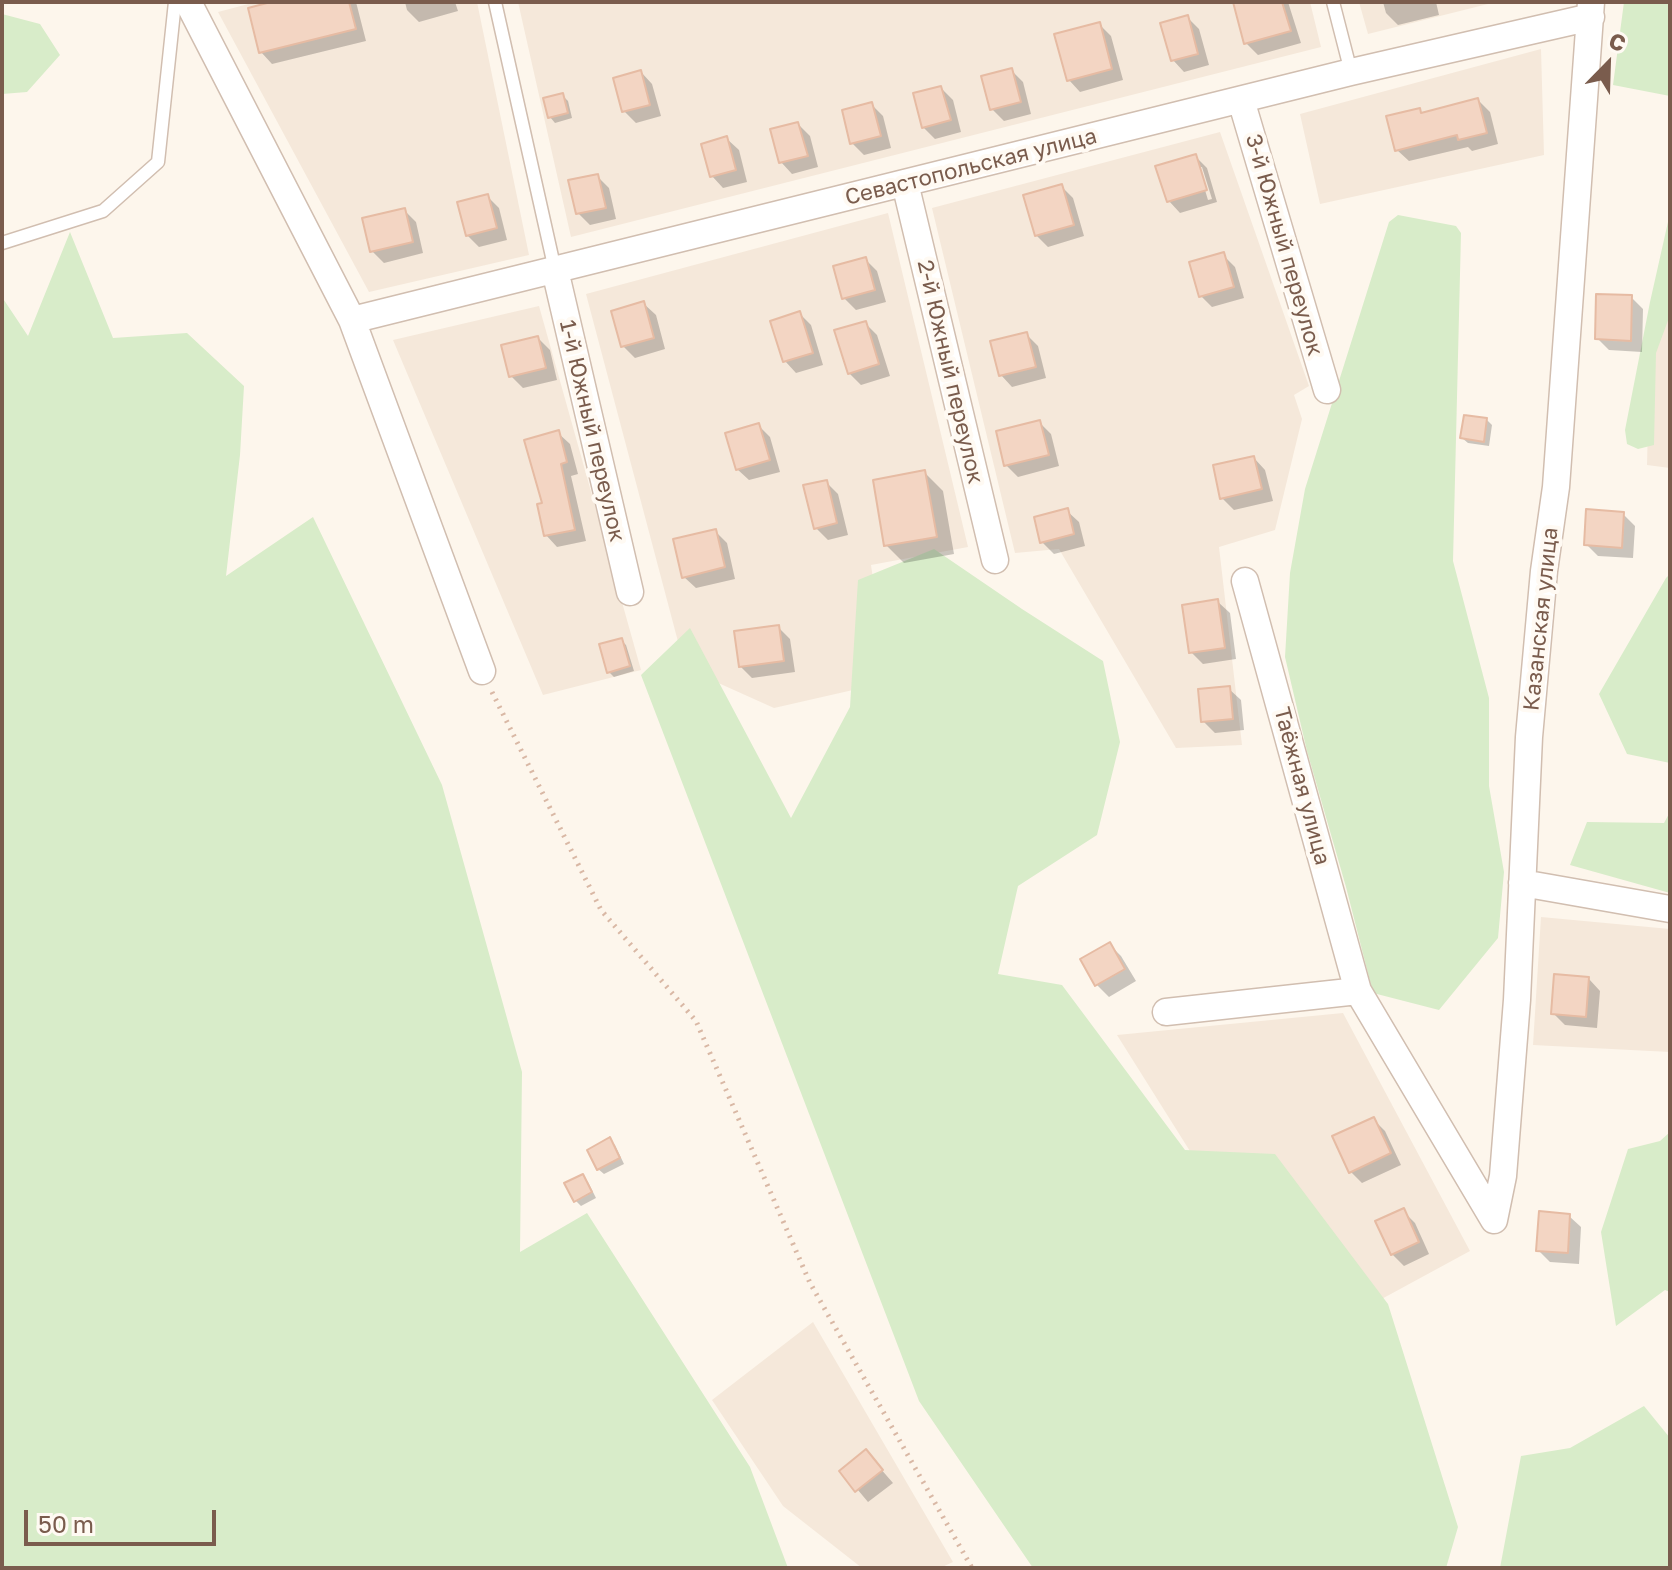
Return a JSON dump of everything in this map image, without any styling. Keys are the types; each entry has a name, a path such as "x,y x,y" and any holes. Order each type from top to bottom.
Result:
{"street":[{"path":"188,2 352,320 482,671"},
{"name":"Севастопольская улица","path":"352,320 1241,100 1591,9"},
{"name":"Казанская улица","path":"1494,1220 1503,1176 1517,1000 1529,737 1544,571 1556,487 1591,9"},
{"name":"3-й Южный переулок","path":"1241,100 1327,390"},
{"name":"2-й Южный переулок","path":"905,183 995,560"},
{"name":"1-й Южный переулок","path":"555,270 630,592"},
{"name":"Таёжная улица","path":"1245,581 1358,991 1494,1220"},
{"path":"1522,883 1670,909"},
{"path":"1166,1012 1358,991"}],"lane":[{"path":"2,243 103,211 158,162 175,2"},
{"path":"495,2 555,270"},
{"path":"1333,2 1351,72"}],"path":[{"path":"482,671 601,910 696,1021 810,1283 972,1568"}],"shaded area":[{"path":"256,2 477,2 529,255 369,292 218,12"},
{"path":"518,2 1310,2 1321,47 571,237"},
{"path":"1359,2 1496,2 1368,34"},
{"path":"1541,49 1544,155 1320,204 1300,114"},
{"path":"1220,132 1309,386 1294,395 1302,419 1275,530 1219,547 1242,745 1176,748 1059,549 1015,553 932,208"},
{"path":"888,213 968,547 871,565 888,682 774,708 685,668 586,294"},
{"path":"1670,295 1670,468 1647,465 1650,346"},
{"path":"539,306 641,670 543,695 393,340"},
{"path":"1541,917 1670,929 1670,1052 1533,1045"},
{"path":"1343,1013 1470,1251 1308,1339 1117,1035"},
{"path":"813,1322 953,1562 940,1568 862,1568 783,1506 712,1400"}],"green space":[{"path":"1624,2 1670,2 1670,96 1613,85"},
{"path":"2,14 40,24 60,55 27,92 2,94"},
{"path":"1670,213 1670,315 1656,353 1654,445 1638,449 1627,444 1625,430"},
{"path":"1398,215 1456,226 1461,233 1453,561 1489,698 1489,786 1504,872 1498,938 1439,1010 1373,993 1307,751 1285,657 1290,573 1305,489 1389,222"},
{"path":"70,232 113,338 187,333 244,386 240,455 226,576 313,517 442,785 522,1072 520,1252 587,1213 750,1467 788,1568 2,1568 2,297 28,336"},
{"path":"934,549 1103,661 1120,742 1097,835 1018,886 998,974 1062,985 1185,1150 1275,1154 1388,1304 1458,1527 1446,1568 1033,1568 919,1401 641,675 690,628 791,818 850,707 858,580"},
{"path":"1670,574 1670,763 1627,754 1599,694"},
{"path":"1670,812 1670,893 1570,865 1587,822 1664,823"},
{"path":"1670,1132 1670,1292 1665,1290 1616,1326 1601,1232 1628,1149 1660,1141"},
{"path":"1644,1406 1670,1438 1670,1568 1500,1568 1521,1456 1570,1448"}],"building":[{"path":"271,2 349,2 356,29 259,53 248,8"},
{"path":"1233,2 1282,2 1291,31 1244,44"},
{"path":"1188,15 1198,54 1171,61 1160,23"},
{"path":"1100,22 1112,69 1067,81 1054,34"},
{"path":"1012,68 1021,102 990,110 981,76"},
{"path":"641,70 650,105 622,112 613,78"},
{"path":"941,86 951,120 922,128 913,93"},
{"path":"563,93 568,113 548,118 543,98"},
{"path":"1478,98 1487,133 1458,140 1457,135 1395,151 1386,116 1420,108 1421,113"},
{"path":"872,102 881,136 850,144 842,110"},
{"path":"798,122 808,156 779,163 770,129"},
{"path":"727,136 736,170 710,177 701,144"},
{"path":"1196,154 1207,190 1167,202 1155,166"},
{"path":"598,174 606,208 576,214 568,180"},
{"path":"1062,184 1074,225 1035,236 1023,195"},
{"path":"488,194 497,228 466,236 457,202"},
{"path":"405,208 413,242 370,252 362,218"},
{"path":"1224,252 1234,287 1199,297 1189,262"},
{"path":"866,257 875,290 842,299 833,266"},
{"path":"1596,294 1632,295 1631,341 1595,339"},
{"path":"644,301 654,338 621,347 611,311"},
{"path":"800,311 813,353 783,362 770,321"},
{"path":"866,321 879,364 848,374 834,330"},
{"path":"1027,332 1036,367 999,376 990,341"},
{"path":"538,336 546,368 509,377 501,345"},
{"path":"1464,415 1487,418 1484,442 1460,438"},
{"path":"1040,420 1049,455 1004,466 996,431"},
{"path":"759,423 770,460 736,470 725,433"},
{"path":"559,430 567,462 561,464 575,530 544,536 537,504 542,503 524,440"},
{"path":"1254,456 1262,489 1220,499 1213,465"},
{"path":"925,470 937,537 884,546 873,480"},
{"path":"827,480 837,523 814,529 803,485"},
{"path":"1068,508 1074,534 1040,543 1034,517"},
{"path":"1586,509 1624,512 1622,548 1584,545"},
{"path":"716,529 725,567 682,578 673,539"},
{"path":"1218,599 1225,648 1189,653 1182,605"},
{"path":"779,625 784,661 739,667 734,631"},
{"path":"622,638 630,666 607,673 599,644"},
{"path":"1230,686 1233,719 1201,722 1198,689"},
{"path":"1110,942 1125,969 1095,986 1080,959"},
{"path":"1554,974 1589,977 1586,1017 1551,1014"},
{"path":"1374,1117 1391,1153 1349,1173 1332,1136"},
{"path":"610,1137 620,1158 597,1170 587,1150"},
{"path":"583,1174 592,1192 574,1202 564,1183"},
{"path":"1404,1208 1419,1242 1391,1255 1375,1221"},
{"path":"1539,1211 1570,1214 1568,1253 1536,1251"},
{"path":"866,1449 883,1470 855,1492 839,1471"}]}
